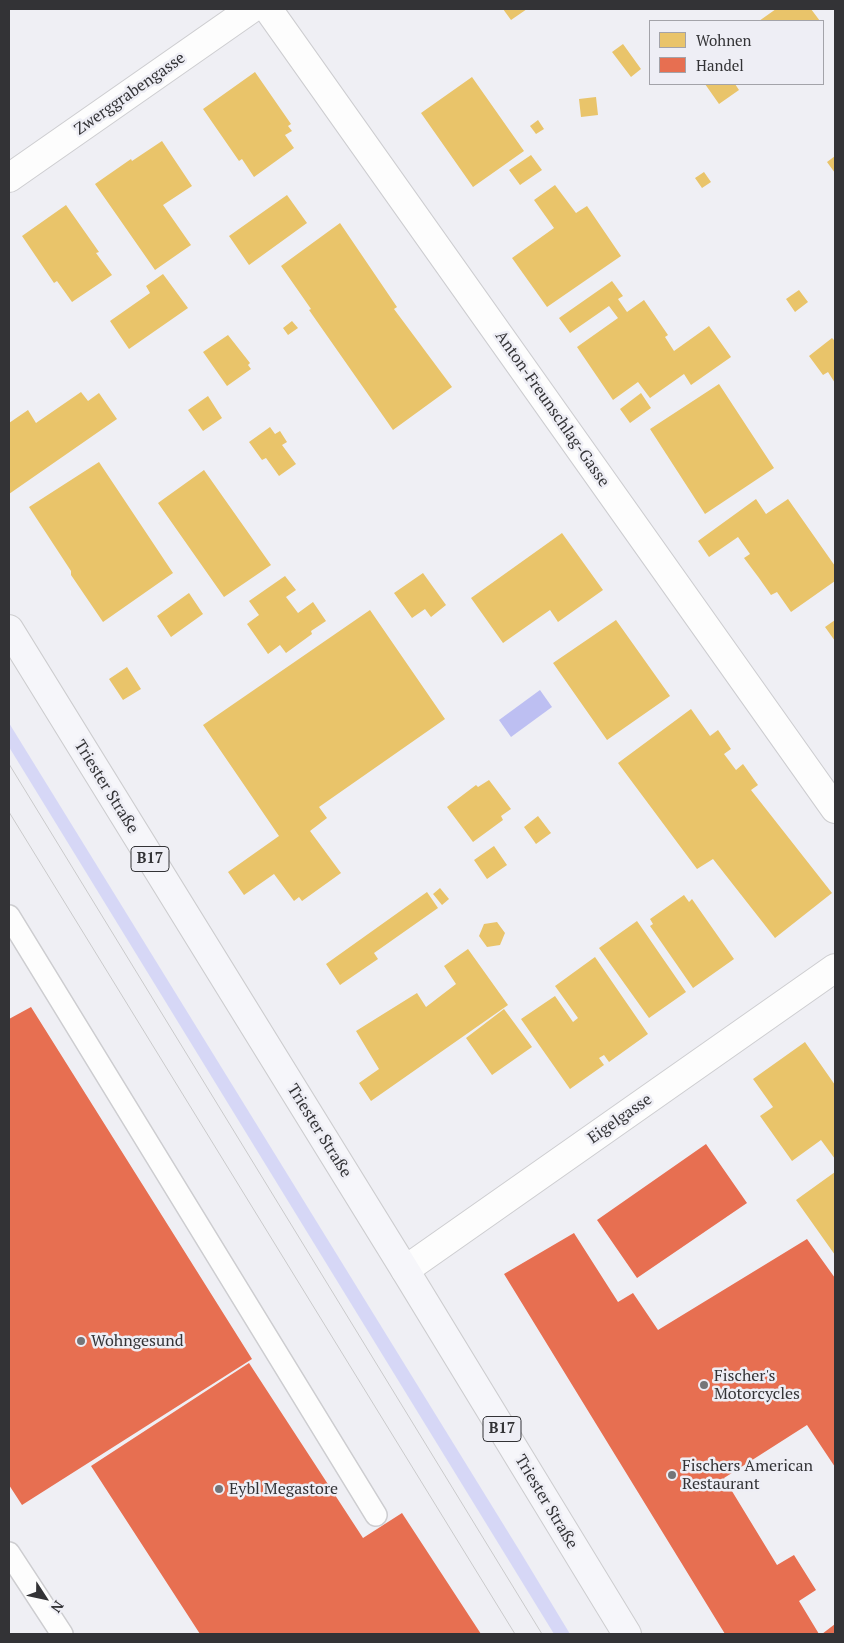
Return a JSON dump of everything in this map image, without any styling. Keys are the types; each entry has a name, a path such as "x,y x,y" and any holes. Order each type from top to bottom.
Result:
{"main road":[{"name":"Triester Straße","path":"9,629 405,1270 627,1634"}],"street":[{"name":"Zwerggrabengasse","path":"9,178 251,9"},
{"name":"Anton-Freunschlag-Gasse","path":"268,9 835,809"},
{"name":"Eigelgasse","path":"405,1270 835,968"}],"lane":[{"path":"9,916 376,1515"},
{"path":"9,1553 62,1634"}],"shaded area":[{"path":"9,723 570,1634 554,1634 9,747"}],"water":[{"path":"540,690 552,707 511,737 499,720"}],"building: Wohnen":[{"path":"503,9 527,9 511,20"},
{"path":"776,9 811,9 819,20 760,20"},
{"path":"623,44 641,69 631,77 612,52"},
{"path":"255,72 291,124 288,126 292,131 285,135 294,148 254,177 242,159 239,161 203,109"},
{"path":"472,77 524,151 473,187 421,113"},
{"path":"706,85 736,85 739,90 719,104"},
{"path":"596,97 598,115 581,117 579,99"},
{"path":"538,120 544,129 536,134 530,126"},
{"path":"162,141 192,186 163,205 191,245 155,270 95,184 131,159 132,161"},
{"path":"531,155 542,170 520,185 509,170"},
{"path":"835,156 835,173 827,162"},
{"path":"704,172 711,182 702,188 695,178"},
{"path":"555,185 576,213 587,206 621,256 547,307 512,258 554,228 534,200"},
{"path":"287,195 307,223 249,265 229,236"},
{"path":"66,205 99,252 96,253 112,275 72,302 57,281 54,283 22,236"},
{"path":"340,223 397,307 394,309 452,387 393,430 309,310 311,309 281,266"},
{"path":"163,274 188,308 129,349 110,321 150,293 146,286"},
{"path":"612,281 623,296 618,299 627,312 644,300 668,335 665,337 674,351 709,326 731,357 691,385 684,374 650,398 638,382 613,400 577,347 618,318 609,306 570,333 559,318"},
{"path":"799,290 808,302 795,312 786,299"},
{"path":"292,321 298,328 288,335 283,328"},
{"path":"228,335 250,363 248,365 251,369 227,386 203,352"},
{"path":"832,338 835,341 835,383 828,372 823,375 809,356"},
{"path":"719,384 774,468 705,514 650,429"},
{"path":"81,392 88,401 99,393 117,419 9,494 9,423 28,410 36,423"},
{"path":"641,393 651,408 630,423 620,409"},
{"path":"208,396 222,418 203,431 188,410"},
{"path":"270,427 275,434 280,431 287,442 282,445 296,464 279,476 266,458 262,460 249,442"},
{"path":"99,462 173,573 103,622 29,507"},
{"path":"204,470 271,565 224,597 158,503"},
{"path":"756,499 766,514 788,499 835,566 835,581 791,612 777,592 771,595 744,558 750,554 738,537 709,557 698,541"},
{"path":"562,533 603,590 558,622 550,610 503,643 471,598"},
{"path":"423,573 446,605 431,617 425,609 412,618 394,593"},
{"path":"285,576 296,590 286,597 298,613 313,602 326,621 311,631 312,634 286,653 280,645 268,654 247,624 259,615 249,601"},
{"path":"189,593 203,614 171,637 157,616"},
{"path":"370,610 445,719 319,807 327,818 310,831 341,873 302,901 299,897 294,901 274,874 244,895 228,872 279,836 203,725"},
{"path":"616,620 670,696 607,740 553,663"},
{"path":"835,620 835,641 825,627"},
{"path":"127,667 141,689 123,700 109,679"},
{"path":"691,709 710,736 718,730 731,749 724,754 736,770 743,764 758,785 751,790 832,893 775,938 713,859 697,869 618,763"},
{"path":"489,780 511,809 501,816 503,820 473,842 447,807 476,785 478,787"},
{"path":"538,816 551,833 536,844 524,827"},
{"path":"494,846 507,865 487,879 474,860"},
{"path":"440,888 449,899 442,905 433,894"},
{"path":"427,892 438,908 374,953 378,959 340,985 326,964"},
{"path":"684,895 689,902 692,899 734,959 693,988 650,926 653,924 650,919"},
{"path":"637,921 686,992 649,1018 599,948"},
{"path":"497,922 505,933 500,945 487,947 479,936 484,924"},
{"path":"468,949 508,1005 371,1101 359,1083 379,1069 356,1031 417,993 426,1007 456,984 444,966"},
{"path":"595,957 648,1034 609,1062 604,1055 599,1058 604,1065 570,1089 521,1019 555,996 573,1022 578,1018 555,986"},
{"path":"504,1009 532,1047 492,1075 466,1038"},
{"path":"805,1042 835,1085 835,1159 821,1140 792,1161 760,1116 773,1107 753,1079"},
{"path":"835,1172 835,1255 796,1200"}],"building: Handel":[{"path":"31,1007 252,1359 22,1505 9,1485 9,1019"},
{"path":"706,1144 747,1203 637,1278 597,1220"},
{"name":"Fischer's Motorcycles","path":"574,1233 618,1302 633,1293 658,1330 807,1239 835,1278 835,1467 807,1425 724,1478 777,1565 794,1555 816,1590 799,1601 819,1634 725,1634 504,1274"},
{"name":"Eybl Megastore","path":"249,1363 363,1538 402,1513 481,1634 200,1634 91,1466"},
{"path":"835,1624 835,1634 822,1634"}],"tram line":[{"path":"9,764 542,1634"},
{"path":"9,812 515,1634"}],"place":[{"name":"Wohngesund","path":"81,1341"},
{"name":"Fischer's Motorcycles","path":"704,1385"},
{"name":"Fischers American Restaurant","path":"672,1475"},
{"name":"Eybl Megastore","path":"219,1489"}]}
